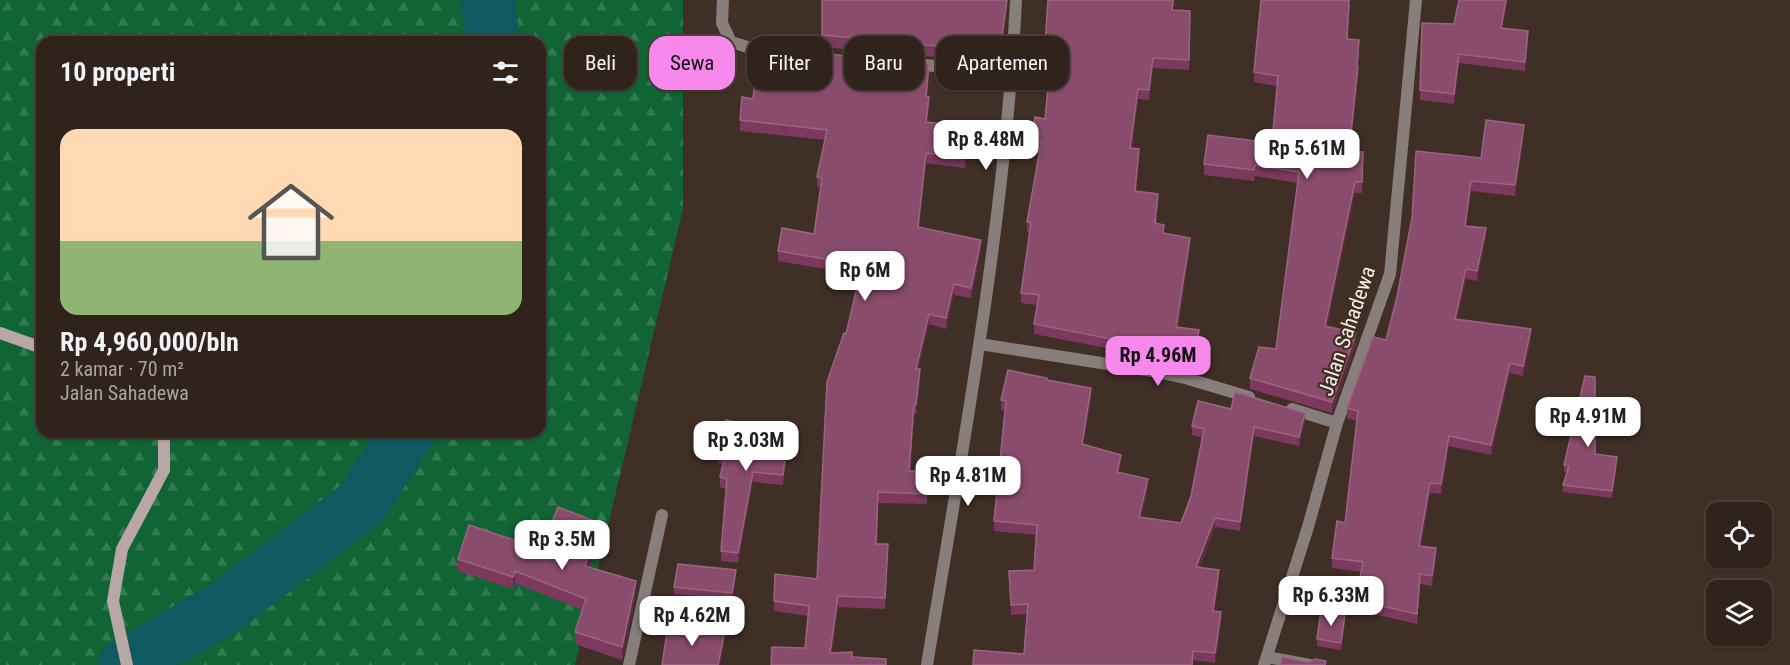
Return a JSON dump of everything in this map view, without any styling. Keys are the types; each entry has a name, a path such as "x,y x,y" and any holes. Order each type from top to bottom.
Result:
{"street":[{"path":"723,0 722,23 731,42 747,47"},
{"path":"1014,36 1016,0"},
{"name":"Jalan Sahadewa","path":"1265,661 1308,527 1337,423 1390,274 1416,0"},
{"path":"927,665 980,344 1010,90"},
{"path":"0,333 36,346"},
{"path":"980,344 1152,371 1261,400"},
{"path":"1282,406 1337,423"},
{"path":"127,665 113,601 122,549 164,470 164,438"},
{"path":"629,665 662,515"},
{"path":"1265,661 1310,665"}],"green space":[{"path":"0,0 683,0 683,36 649,36 649,90 683,90 683,209 575,665 0,665"}],"building":[{"path":"822,0 1007,0 1002,36 936,36 936,46 924,45 924,36 844,37 822,35"},
{"path":"1048,0 1173,0 1172,10 1190,11 1189,60 1153,58 1149,90 1138,89 1130,148 1139,149 1135,191 1158,194 1155,223 1164,225 1163,233 1190,238 1176,327 1199,330 1195,357 1034,324 1039,295 1021,293 1031,223 1027,222 1041,143 1031,142 1035,117 1045,119 1048,90 1069,90 1069,36 1046,36"},
{"path":"1261,0 1349,0 1347,39 1359,40 1349,151 1363,152 1362,182 1355,182 1325,326 1356,333 1332,402 1250,378 1259,347 1276,349 1299,172 1255,165 1254,170 1204,164 1208,135 1272,143 1278,76 1254,72"},
{"path":"1459,0 1506,0 1501,28 1528,31 1525,62 1459,54 1454,94 1420,90 1422,23 1454,24"},
{"path":"832,54 844,56 844,90 924,90 924,64 929,64 926,122 969,127 965,158 926,153 918,227 981,240 971,288 954,284 946,318 929,314 916,369 920,369 916,404 914,404 909,471 928,471 927,494 878,492 876,544 888,544 885,598 838,596 830,653 852,652 852,657 886,659 886,665 771,665 772,647 805,648 809,606 774,601 775,574 817,579 827,382 844,333 846,334 861,270 843,269 843,262 778,251 782,228 814,234 822,178 817,177 827,130 740,120 742,97 753,99 754,90 832,90"},
{"path":"1486,120 1524,125 1515,185 1471,181 1465,226 1486,228 1477,271 1466,269 1455,319 1531,329 1523,366 1510,363 1491,445 1449,436 1441,484 1430,483 1419,546 1436,548 1432,576 1420,574 1417,614 1356,600 1363,562 1332,558 1337,521 1345,523 1358,411 1347,408 1373,337 1386,340 1412,218 1416,151 1481,158"},
{"path":"1008,370 1091,388 1082,444 1121,455 1117,472 1148,479 1139,517 1181,523 1191,496 1204,429 1192,426 1198,401 1231,409 1235,392 1305,413 1299,437 1254,427 1240,522 1215,518 1196,567 1219,570 1213,611 1221,612 1215,653 1193,651 1192,665 973,665 974,650 1024,654 1028,604 1011,605 1009,571 1034,570 1037,525 994,521 1006,401 1001,400"},
{"path":"1585,376 1595,377 1595,454 1617,457 1612,491 1563,485 1569,466 1564,465"},
{"path":"726,420 788,435 783,475 753,472 738,553 721,551 727,479 720,477 725,455 718,453"},
{"path":"558,507 602,524 585,566 636,581 622,647 575,632 586,599 515,571 513,577 458,559 469,525 541,549"},
{"path":"678,564 736,570 732,593 674,587"},
{"path":"1321,610 1345,614 1341,643 1317,639"},
{"path":"668,625 724,635 718,665 662,665"},
{"path":"1282,657 1308,662 1316,659 1326,661 1325,665 1280,665"}],"waterway":[{"path":"487,0 493,36"},
{"path":"125,665 224,608 362,503 404,438"}]}
